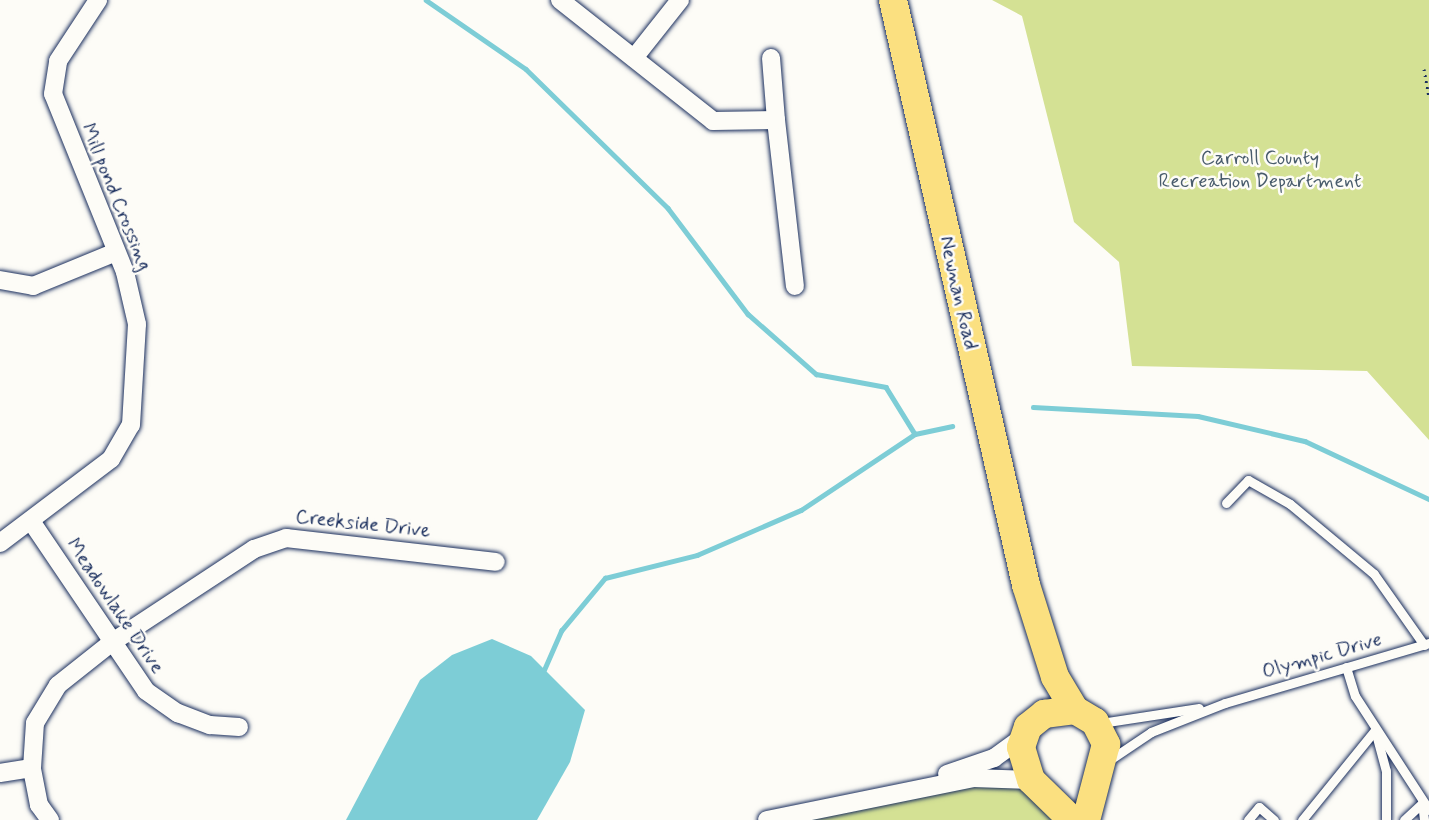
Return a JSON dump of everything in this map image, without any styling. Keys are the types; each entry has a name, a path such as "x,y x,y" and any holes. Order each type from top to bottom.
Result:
{"main road":[{"name":"Newnan Road","path":"893,0 1026,585 1055,677 1106,744 1086,820"},
{"name":"Newnan Road","path":"1026,585 1039,685 1021,759 1039,785 1072,820"},
{"path":"1029,728 1054,710 1085,716"},
{"path":"1039,785 1072,794 1099,775"}],"street":[{"name":"Mill pond Crossing","path":"0,543 111,459 131,425 137,324 116,252 53,94 58,61 98,0"},
{"path":"560,0 713,122 776,120"},
{"path":"634,58 680,0"},
{"path":"771,58 795,286"},
{"path":"0,280 33,286 116,252"},
{"name":"Meadowlake Drive","path":"31,521 111,643 146,691 178,713 210,724 239,727"},
{"name":"Creekside Drive","path":"50,820 39,805 32,768 35,723 58,685 111,643 254,549 286,538 496,562"},
{"path":"903,789 994,758 1029,728"},
{"path":"0,773 32,768"},
{"path":"767,820 903,789 986,777 1039,785"}],"lane":[{"path":"1226,503 1248,480 1290,504 1374,574 1427,644"},
{"name":"Olympic Drive","path":"1225,703 1427,644"},
{"path":"1346,667 1376,729 1426,806 1424,820"},
{"path":"1085,716 1131,722 1225,703"},
{"path":"1099,775 1132,741 1225,703"},
{"path":"1302,820 1376,729"},
{"path":"1376,729 1386,771 1386,820"},
{"path":"1404,820 1426,806"},
{"path":"1248,820 1259,807 1274,820"}],"path":[{"path":"1424,69 1429,99"}],"green space":[{"name":"Carroll County Recreation Department","path":"992,0 1429,0 1429,440 1367,371 1132,366 1119,262 1074,222 1022,16"},
{"path":"978,785 1025,785 1063,820 767,820"}],"water":[{"path":"492,639 531,656 585,710 570,762 537,820 346,820 420,680 452,655"}],"waterway":[{"path":"426,0 526,69 668,208 748,314 816,374 886,387 915,434"},
{"path":"1033,407 1198,416 1305,441 1429,499"},
{"path":"544,670 561,631 605,578 697,555 801,510 915,434 952,426"}]}
